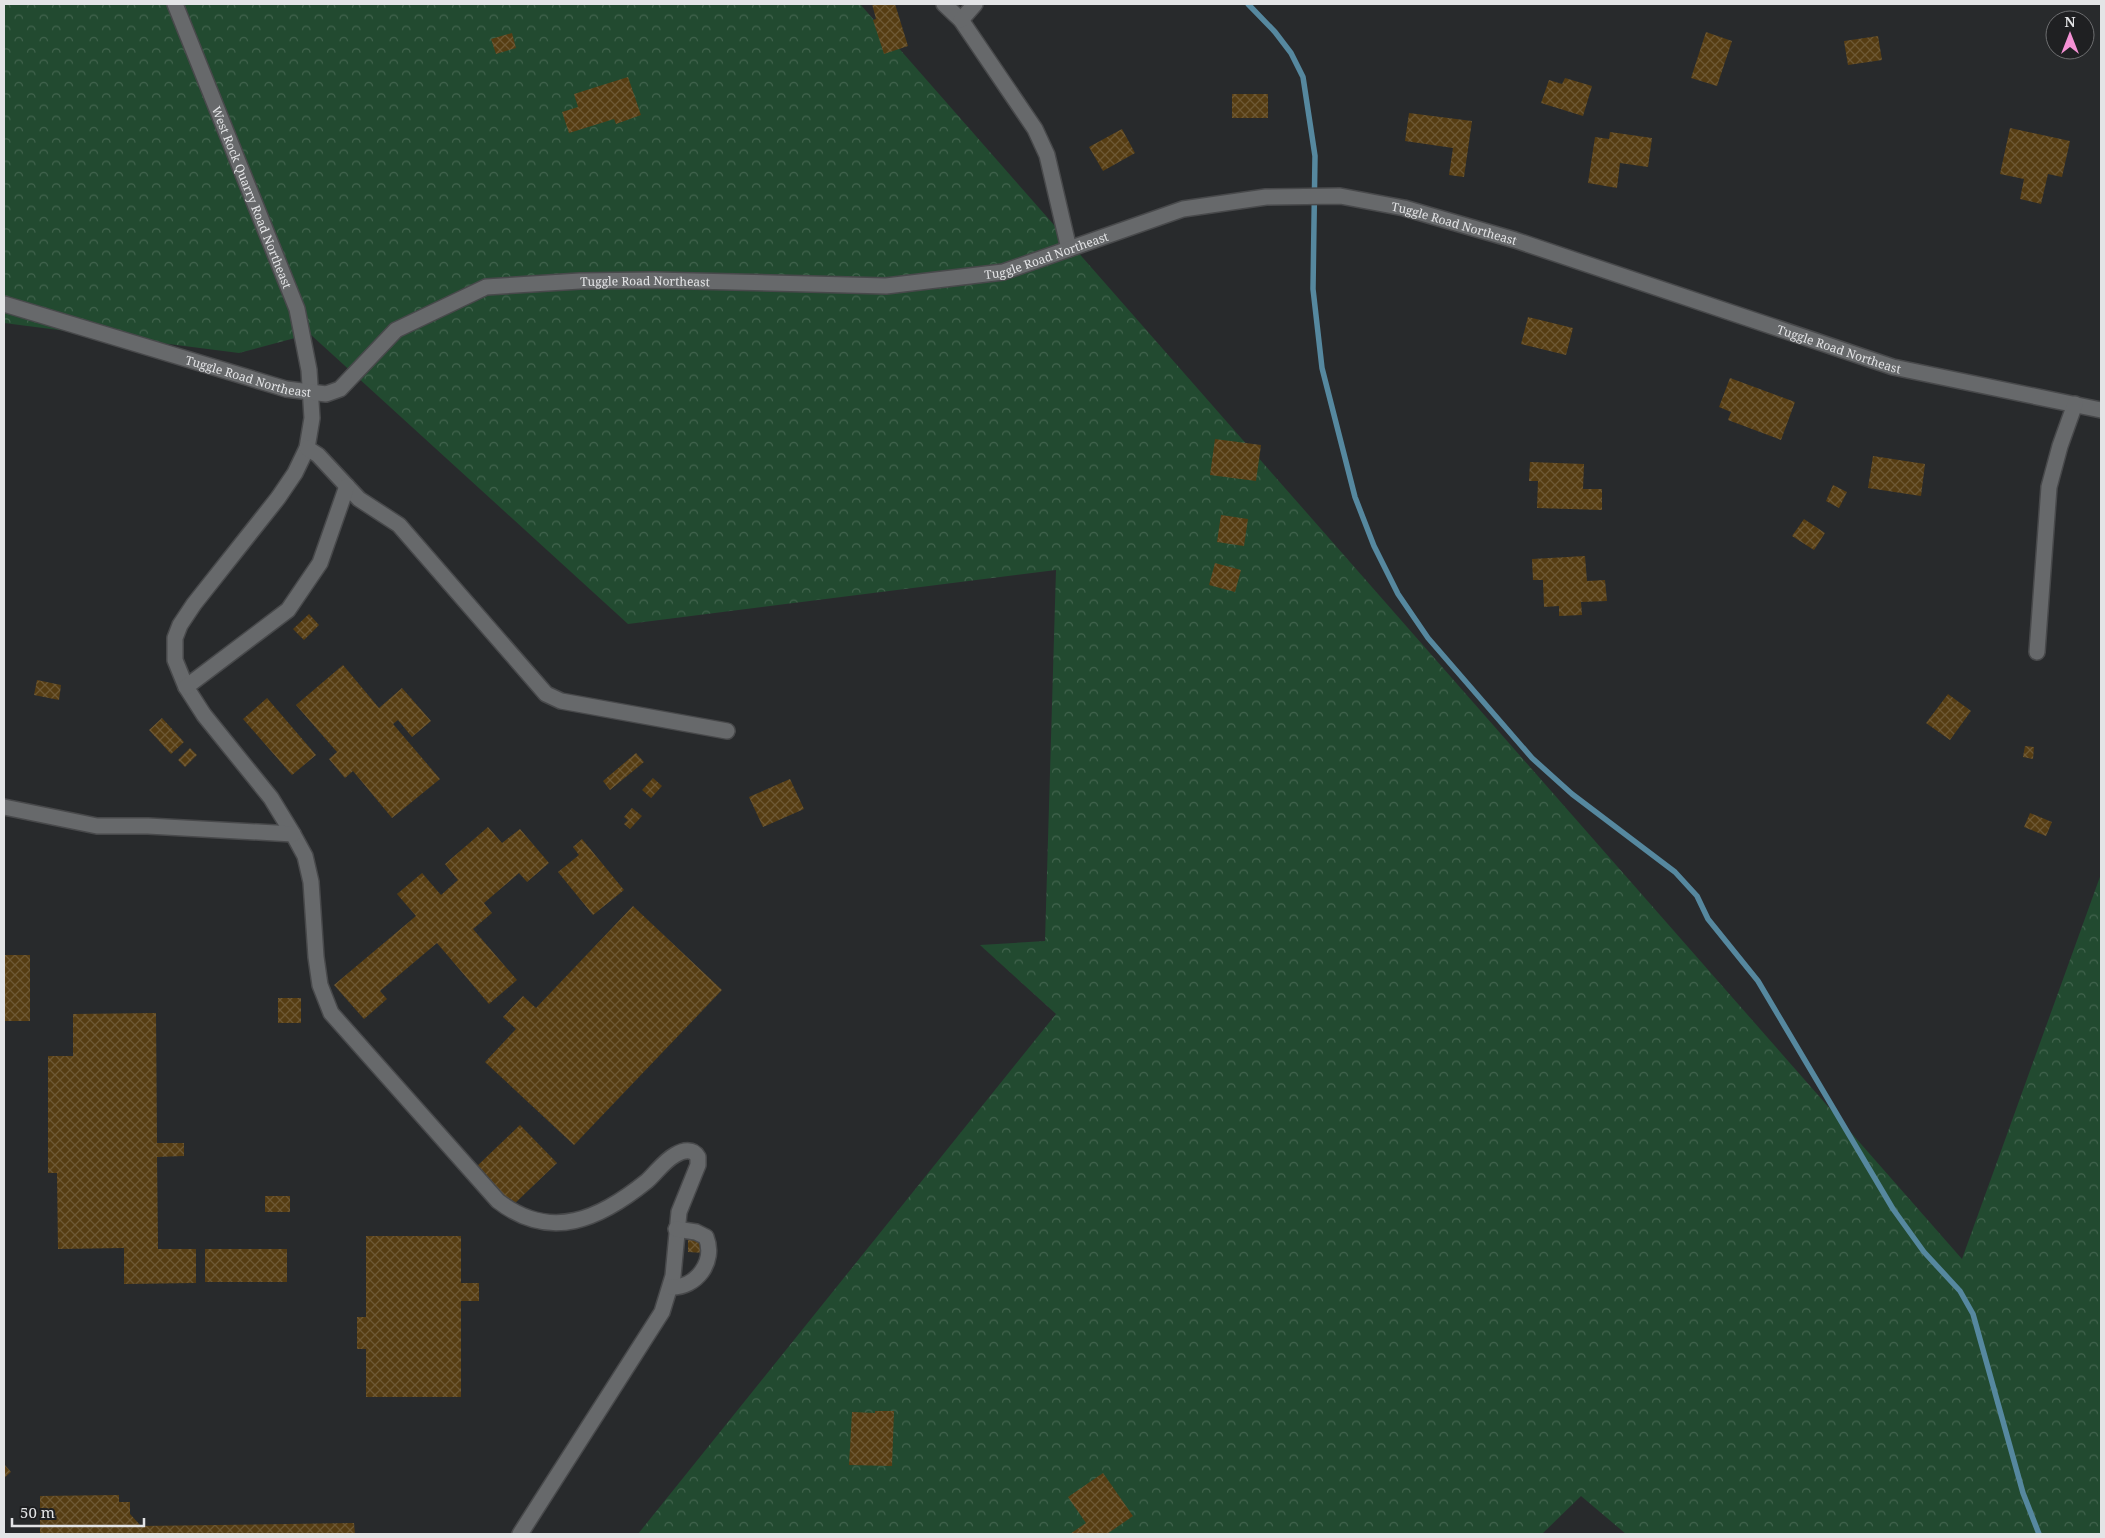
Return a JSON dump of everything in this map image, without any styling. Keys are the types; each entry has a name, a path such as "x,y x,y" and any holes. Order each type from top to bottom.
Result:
{"street":[{"name":"West Rock Quarry Road Northeast","path":"175,4 297,309 304,339 311,393 311,432 302,460 278,498 194,604 180,626 175,638 174,650 178,670 186,688 204,715 271,798 305,856 311,882 316,957 320,985 332,1013 498,1201 518,1215 543,1223 574,1221 605,1209 646,1181 673,1156 688,1151 697,1154 698,1166 681,1206 676,1229"},
{"path":"944,4 961,20 1035,130 1047,155 1069,249"},
{"path":"961,20 975,4"},
{"name":"Tuggle Road Northeast","path":"4,304 286,389 326,394 340,389 396,330 486,287 580,280 886,286 1003,272 1183,209 1266,197 1340,196 1404,208 1515,240 1893,367 2101,410"},
{"path":"2037,652 2049,487 2060,446 2075,404"},
{"path":"307,448 318,455 360,499 399,525 546,694 561,701 727,730"},
{"path":"186,688 288,610 320,563 347,486"},
{"path":"4,807 96,826 148,826 293,834"},
{"path":"520,1534 662,1312 671,1287 676,1252 676,1229 696,1232 706,1237 708,1257 702,1273 686,1286 671,1287"}],"green space":[{"path":"4,4 860,4 1962,1259 2101,874 2101,1534 1626,1534 1581,1496 1542,1534 638,1534 1056,1014 980,945 1045,941 1056,570 628,624 310,334 239,353 4,323"}],"building":[{"path":"872,4 895,4 908,46 884,54 873,20 876,19"},
{"path":"1706,32 1732,41 1717,86 1691,78"},
{"path":"512,33 516,48 496,54 491,39"},
{"path":"1878,36 1882,60 1848,65 1844,41"},
{"path":"628,77 641,115 616,124 614,119 569,133 562,112 578,107 574,94"},
{"path":"1565,78 1592,86 1583,116 1541,103 1549,80 1562,84"},
{"path":"1232,94 1268,94 1268,118 1232,118"},
{"path":"1409,113 1472,121 1464,177 1449,175 1453,148 1405,141"},
{"path":"2010,128 2070,141 2062,177 2048,174 2041,204 2020,199 2024,179 2000,174"},
{"path":"1122,129 1135,153 1103,171 1089,147"},
{"path":"1610,132 1652,138 1648,167 1620,163 1617,188 1588,183 1595,137 1609,139"},
{"path":"1528,317 1573,328 1566,355 1521,344"},
{"path":"1730,378 1795,402 1781,440 1728,420 1731,412 1719,407"},
{"path":"1215,439 1261,445 1256,481 1210,475"},
{"path":"1873,456 1925,464 1921,496 1868,488"},
{"path":"1530,462 1584,464 1583,489 1602,489 1602,510 1537,508 1538,481 1529,481"},
{"path":"1833,485 1847,492 1839,508 1826,501"},
{"path":"1221,515 1248,519 1244,546 1217,542"},
{"path":"1804,519 1825,533 1814,550 1792,536"},
{"path":"1585,556 1587,581 1605,580 1607,601 1581,602 1582,615 1559,616 1559,606 1544,607 1543,580 1533,580 1532,559"},
{"path":"1215,563 1241,570 1235,592 1209,585"},
{"path":"309,614 319,625 304,640 293,629"},
{"path":"343,665 379,708 402,688 431,721 412,737 398,720 393,724 440,779 392,818 353,771 345,778 329,759 337,752 296,705"},
{"path":"37,680 61,685 59,700 34,695"},
{"path":"1948,694 1971,711 1950,740 1926,723"},
{"path":"267,698 316,755 292,775 243,719"},
{"path":"162,718 184,742 171,754 149,730"},
{"path":"2025,746 2034,747 2033,759 2023,757"},
{"path":"190,748 197,755 185,767 178,760"},
{"path":"636,753 644,762 610,790 603,781"},
{"path":"653,778 662,786 651,798 642,790"},
{"path":"790,779 804,809 763,827 749,797"},
{"path":"632,808 642,816 630,829 624,824 628,820 624,817"},
{"path":"2030,813 2052,822 2046,836 2024,827"},
{"path":"488,827 502,843 520,829 549,863 527,882 519,873 484,903 492,913 473,929 517,980 489,1004 437,943 380,991 387,999 364,1019 334,985 416,916 397,894 422,873 441,895 458,880 445,864"},
{"path":"582,839 624,890 593,915 558,872 579,855 573,847"},
{"path":"633,906 722,990 574,1145 485,1062 516,1029 503,1017 523,996 536,1008"},
{"path":"4,955 30,955 30,1021 4,1021"},
{"path":"278,998 301,998 301,1023 278,1023"},
{"path":"156,1013 157,1143 184,1143 184,1156 157,1157 158,1249 196,1249 196,1283 124,1284 124,1248 58,1249 57,1173 48,1173 48,1056 73,1056 73,1014"},
{"path":"520,1125 557,1163 512,1206 475,1168"},
{"path":"265,1196 290,1196 290,1212 265,1212"},
{"path":"366,1236 461,1236 461,1283 479,1283 479,1301 461,1301 461,1397 366,1397 366,1349 357,1349 357,1317 366,1317"},
{"path":"688,1236 704,1237 704,1253 688,1252"},
{"path":"205,1249 287,1249 287,1282 205,1282"},
{"path":"875,1411 894,1411 892,1466 849,1465 852,1412 875,1413"},
{"path":"4,1464 11,1472 4,1478"},
{"path":"1103,1473 1133,1516 1107,1534 1070,1534 1086,1523 1068,1497"},
{"path":"119,1495 119,1502 130,1502 130,1514 141,1526 354,1523 355,1534 40,1534 40,1496"}],"waterway":[{"path":"1248,4 1275,32 1291,53 1303,77 1315,156 1313,289 1322,368 1355,497 1374,546 1398,594 1428,638 1532,758 1572,794 1675,872 1697,896 1708,919 1758,981 1893,1209 1924,1252 1960,1291 1973,1314 2023,1493 2039,1534"}]}
